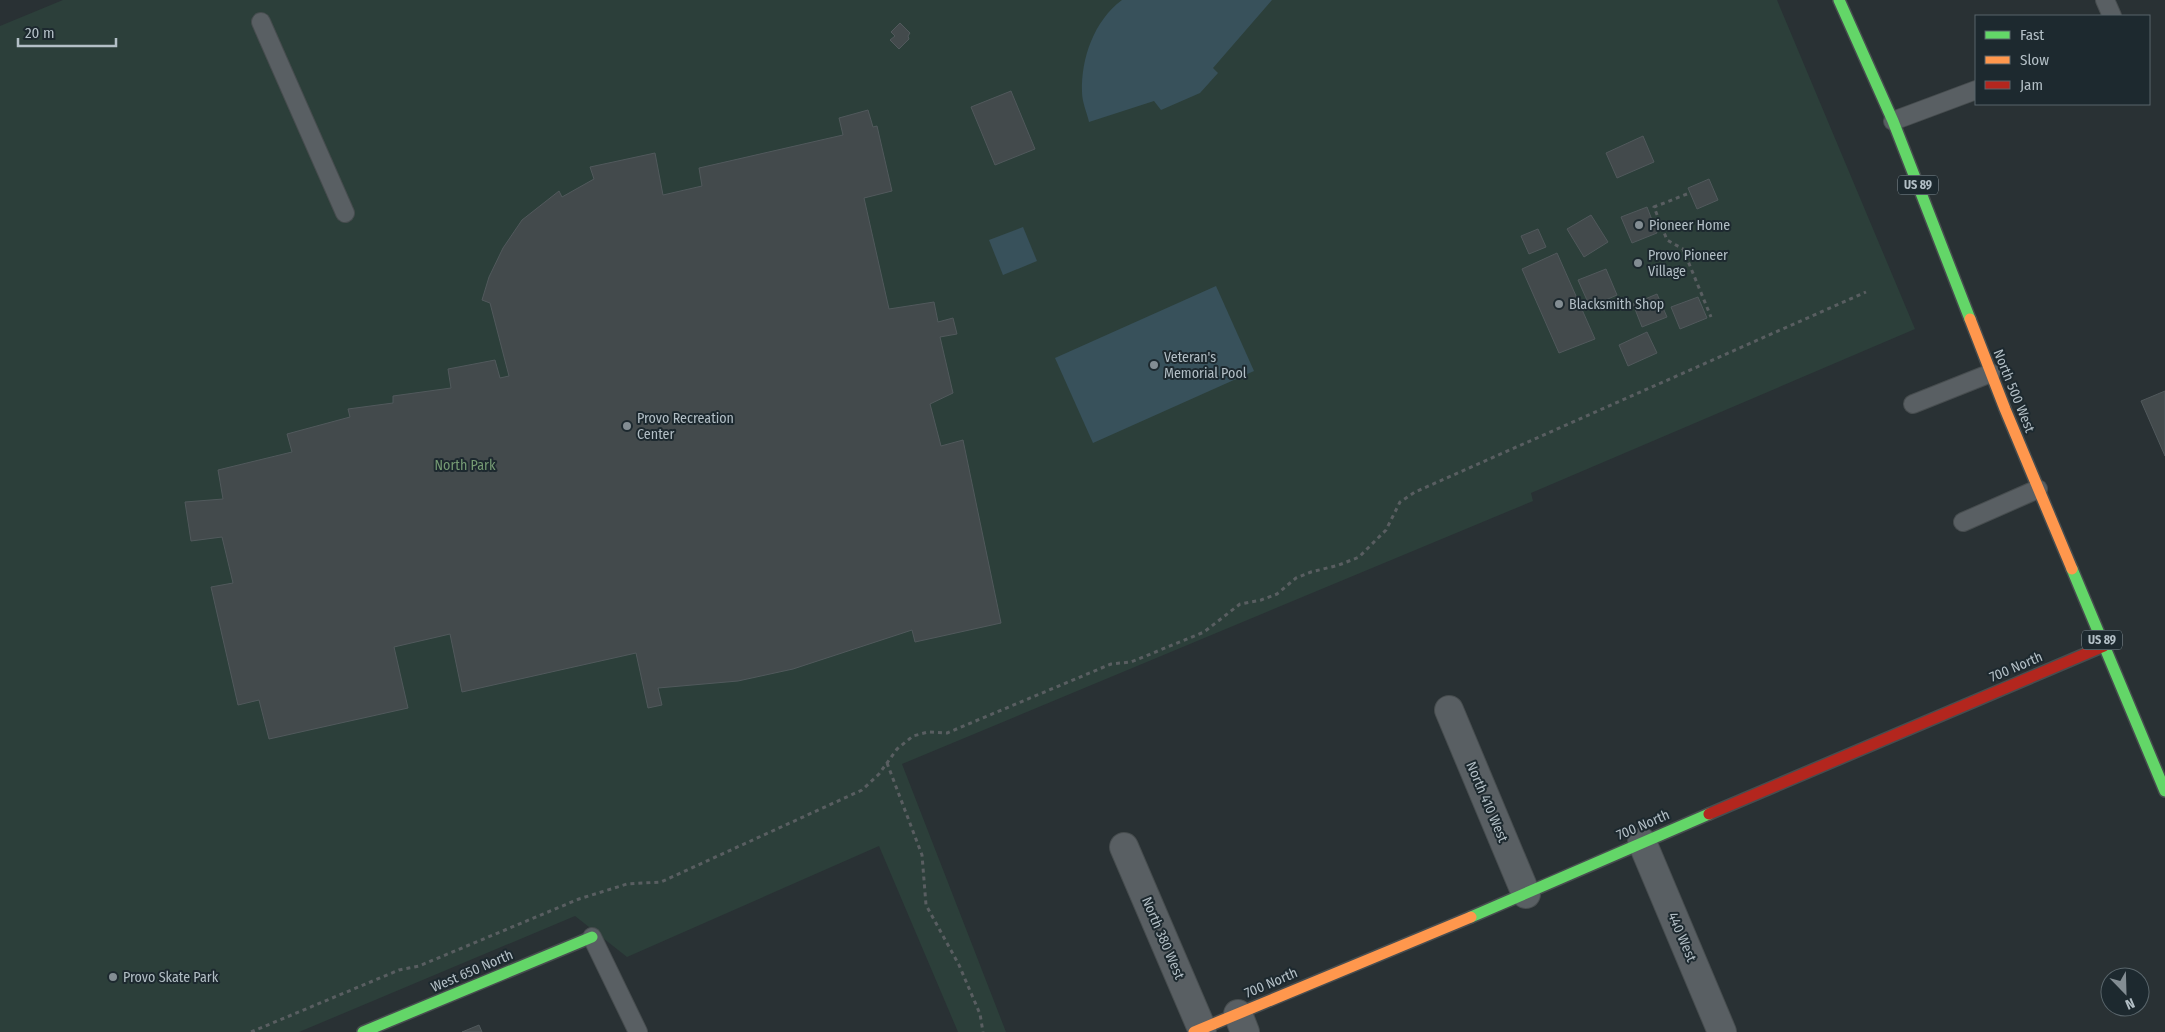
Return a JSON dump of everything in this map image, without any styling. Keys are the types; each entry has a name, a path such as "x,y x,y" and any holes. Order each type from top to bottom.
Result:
{"street":[{"name":"North 500 West","path":"1839,0 1893,121 2038,489 2165,791"},
{"name":"700 North","path":"1198,1030 1241,1023 1642,842 2104,646"},
{"name":"North 410 West","path":"1449,710 1526,894"},
{"name":"440 West","path":"1642,842 1722,1032"},
{"name":"North 380 West","path":"1124,847 1198,1030"},
{"name":"West 650 North","path":"363,1032 592,937"}],"lane":[{"path":"2105,0 2112,15"},
{"path":"262,22 344,214"},
{"path":"1893,121 1975,90"},
{"path":"1914,404 1991,373"},
{"path":"1963,522 2038,489"},
{"path":"592,937 638,1032"}],"path":[{"path":"1688,194 1654,207 1667,240 1683,249 1711,317"},
{"path":"251,1032 399,970 419,966 579,899 627,884 661,882 862,790 879,774 897,749 913,736 928,732 947,732 1110,664 1131,662 1204,632 1240,604 1261,600 1276,594 1296,578 1310,572 1339,565 1359,557 1386,530 1400,502 1415,492 1866,292"},
{"path":"887,763 922,855 926,905 959,965 980,1014 982,1032"}],"green space":[{"name":"North Park","path":"63,0 1777,0 1915,329 1531,493 1533,501 902,764 1006,1032 958,1032 879,846 627,957 575,916 299,1032 0,1032 0,26"}],"water":[{"path":"1122,0 1272,0 1213,68 1218,73 1200,93 1161,110 1154,101 1089,122 1082,92 1082,79 1087,53 1091,41 1104,18"},
{"path":"1023,227 1037,261 1003,275 989,240"},
{"name":"Veteran's Memorial Pool","path":"1216,286 1254,371 1093,443 1055,358"}],"building":[{"path":"900,23 910,33 909,39 899,49 890,40 895,36 891,32"},
{"path":"1011,91 1035,149 995,165 971,107"},
{"name":"Provo Recreation Center","path":"868,110 873,127 877,126 892,191 864,198 889,309 934,302 938,322 953,318 957,334 940,337 953,393 930,404 941,446 963,440 1001,623 915,642 912,630 793,669 738,681 658,688 662,705 648,708 636,653 462,692 450,634 394,647 408,708 269,739 259,700 238,705 211,587 233,583 222,537 191,541 185,502 223,499 218,470 292,452 287,434 350,417 348,409 393,403 393,396 451,388 448,369 495,360 500,378 509,376 490,303 482,300 489,277 503,248 522,220 559,191 562,197 594,179 590,167 655,153 663,195 702,186 699,168 843,135 839,118"},
{"path":"1643,136 1654,162 1617,178 1606,153"},
{"path":"1709,179 1718,200 1697,209 1688,188"},
{"name":"Pioneer Home","path":"1647,207 1657,233 1632,243 1621,217"},
{"path":"1591,215 1608,242 1584,257 1567,229"},
{"path":"1538,229 1546,247 1529,254 1521,236"},
{"name":"Blacksmith Shop","path":"1557,253 1595,339 1559,353 1522,269"},
{"path":"1606,269 1617,295 1590,307 1578,280"},
{"path":"1657,294 1667,317 1642,327 1633,304"},
{"path":"1698,297 1707,318 1680,329 1671,307"},
{"path":"1647,332 1657,353 1628,366 1619,345"},
{"path":"2165,391 2165,456 2141,401"},
{"path":"479,1025 482,1032 462,1032"}],"traffic: fast":[{"path":"1839,0 1893,121 1970,319"},
{"path":"2072,569 2165,791"},
{"path":"1471,917 1709,814"},
{"path":"363,1032 592,937"}],"traffic: slow":[{"path":"1970,319 2005,409 2072,569"},
{"path":"1194,1032 1471,917"}],"traffic: jam":[{"path":"1709,814 2104,646"}],"place":[{"name":"Pioneer Home","path":"1639,225"},
{"name":"Provo Pioneer Village","path":"1638,263"},
{"name":"Blacksmith Shop","path":"1559,304"},
{"name":"Veteran's Memorial Pool","path":"1154,365"},
{"name":"Provo Recreation Center","path":"627,426"},
{"name":"Provo Skate Park","path":"113,977"}]}
